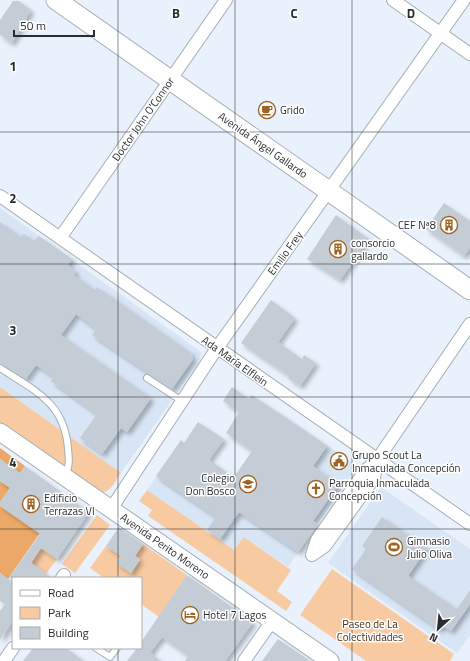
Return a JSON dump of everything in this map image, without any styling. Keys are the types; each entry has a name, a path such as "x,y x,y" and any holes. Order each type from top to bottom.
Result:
{"main road":[{"name":"Avenida Ángel Gallardo","path":"56,0 328,192 470,290"},
{"name":"Avenida Perito Moreno","path":"0,432 330,661"}],"street":[{"name":"Doctor John O'Connor","path":"60,238 226,0"},
{"path":"393,0 470,54"},
{"name":"Emilio Frey","path":"111,509 217,348 464,0"},
{"name":"Ada María Elflein","path":"0,196 470,524"},
{"path":"377,460 374,478 325,546 312,555 317,540 365,471 377,460 470,324"},
{"path":"244,661 272,621"},
{"path":"4,661 12,649"}],"lane":[{"path":"0,368 43,396 56,409 67,436 69,469 64,476"},
{"path":"147,378 182,402"},
{"path":"97,649 108,657 110,657 116,649"}],"shaded area":[{"path":"0,208 201,352 200,360 121,473 0,387"},
{"name":"Colegio Don Bosco","path":"279,412 357,466 288,567 244,537 234,550 147,490 181,440 234,477"},
{"path":"0,448 25,466 20,473 0,459"},
{"path":"0,481 10,488 0,502"},
{"path":"381,487 470,549 470,635 457,653 328,563"},
{"path":"0,506 40,533 8,579 0,573"}],"green space":[{"path":"0,387 121,473 109,490 102,493 98,492 0,423"},
{"path":"147,490 234,550 244,537 291,570 277,591 292,602 286,611 148,516 152,510 139,501"},
{"path":"97,515 110,525 75,573 62,564"},
{"path":"143,544 187,575 159,617 142,605 142,577 103,577 90,568 106,546 121,556 116,563 131,573 140,560 135,556"},
{"path":"41,548 57,559 46,574 31,563"},
{"name":"Paseo de La Colectividades","path":"332,569 454,654 450,661 366,661 300,615"}],"building":[{"path":"13,1 19,1 31,10 12,43 0,35 0,20"},
{"name":"CEF Nª8","path":"444,203 470,221 470,247 464,256 426,229"},
{"name":"consorcio gallardo","path":"336,215 369,239 340,280 307,259"},
{"path":"0,222 21,237 24,234 34,241 39,236 72,259 68,265 76,272 74,275 95,290 97,287 191,353 193,359 172,389 92,335 96,329 76,314 61,335 151,398 127,432 121,428 102,454 80,438 97,414 51,381 54,377 36,365 26,379 0,363"},
{"path":"271,300 295,318 278,342 302,359 304,355 316,363 300,386 288,378 289,376 241,343"},
{"name":"Colegio Don Bosco","path":"232,387 249,399 252,395 327,446 313,466 339,484 313,521 318,524 298,552 239,512 220,539 207,530 216,517 156,476 181,440 184,443 198,422 224,439 209,460 234,477 252,451 226,433 239,412 223,401"},
{"path":"0,459 20,473 25,466 89,512 57,559 41,548 31,563 51,577 9,578 40,534 0,506 0,502 10,488 0,481"},
{"path":"382,517 427,548 408,576 457,609 470,590 470,604 451,631 443,626 440,630 352,569 366,549 362,546"},
{"path":"119,527 143,544 135,556 140,559 131,573 116,563 121,556 106,546"},
{"path":"0,573 12,581 12,622 0,640 0,611 5,604 0,601"},
{"path":"187,575 253,622 225,661 185,661 188,656 162,637 150,653 161,661 127,661 136,649 142,649 142,641"},
{"path":"278,639 310,661 262,661"},
{"path":"32,649 67,649 84,661 23,661"}],"place":[{"name":"Grido","path":"267,110"},
{"name":"CEF Nª8","path":"449,225"},
{"name":"consorcio gallardo","path":"338,249"},
{"name":"Grupo Scout La Inmaculada Concepción","path":"339,461"},
{"name":"Colegio Don Bosco","path":"248,484"},
{"name":"Parroquia Inmaculada Concepción","path":"316,489"},
{"name":"Edificio Terrazas VI","path":"31,504"},
{"name":"Gimnasio Julio Oliva","path":"394,547"},
{"name":"Hotel 7 Lagos","path":"190,615"}]}
